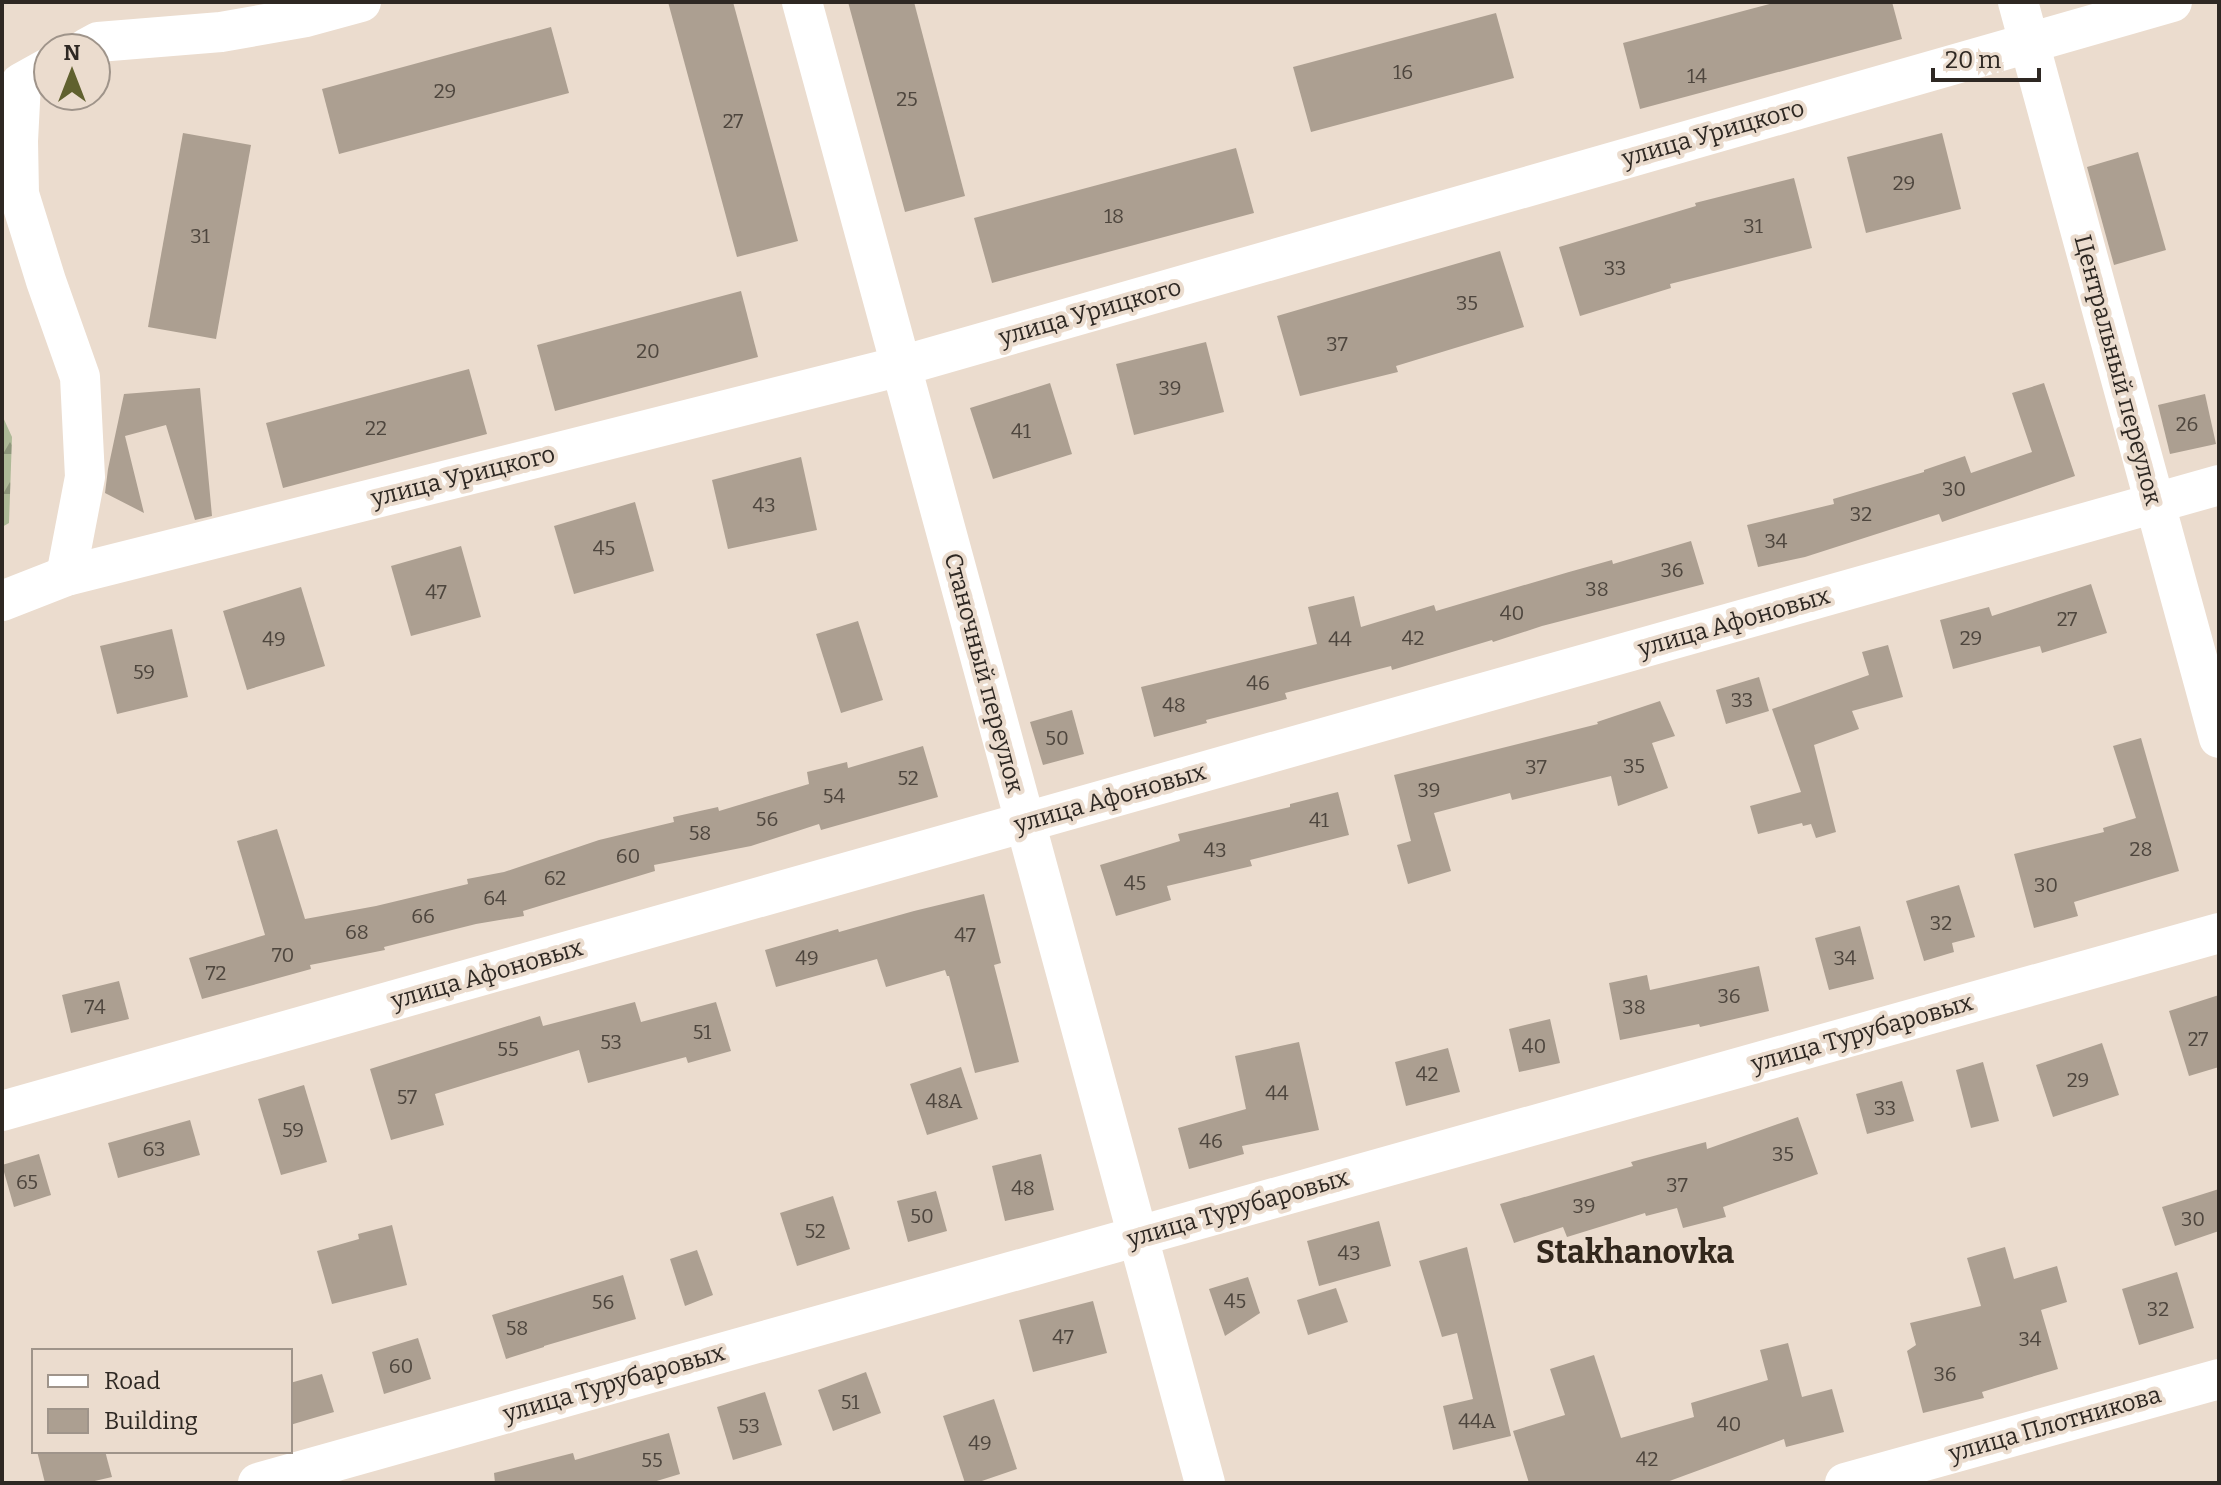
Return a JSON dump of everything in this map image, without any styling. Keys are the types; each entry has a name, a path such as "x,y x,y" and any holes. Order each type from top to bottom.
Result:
{"street":[{"path":"112,39 226,17 306,17 361,2"},
{"name":"Станочный переулок","path":"802,2 1205,1483"},
{"name":"Центральный переулок","path":"2018,2 2219,738"},
{"name":"улица Урицкого","path":"2,601 66,576 901,366 2172,2"},
{"path":"32,84 18,141 19,194 80,377 85,477 66,576"},
{"name":"улица Афоновых","path":"2,1111 2219,485"},
{"name":"улица Турубаровых","path":"258,1483 2219,933"},
{"name":"улица Плотникова","path":"1845,1483 2219,1379"}],"green space":[{"path":"2,415 12,437 9,523 2,527"}],"building":[{"path":"668,2 733,2 798,241 737,257"},
{"path":"848,2 914,2 965,196 905,212"},
{"path":"1777,2 1892,2 1902,39 1640,109 1623,43"},
{"path":"1496,13 1514,78 1311,132 1293,67"},
{"path":"551,27 569,93 339,154 322,89"},
{"path":"183,133 251,145 216,339 148,327"},
{"path":"1942,133 1961,209 1866,233 1847,157"},
{"path":"1236,148 1254,213 992,283 974,218"},
{"path":"2138,152 2166,250 2114,265 2087,167"},
{"path":"1794,178 1812,248 1670,284 1671,288 1580,316 1559,247 1696,206 1695,203"},
{"path":"1500,251 1524,327 1396,366 1398,372 1300,396 1277,316"},
{"path":"741,291 758,357 555,411 537,345"},
{"path":"1206,342 1224,412 1134,435 1116,364"},
{"path":"469,369 487,434 283,488 266,423"},
{"path":"1050,383 1072,454 993,479 970,408"},
{"path":"2044,383 2075,476 1942,522 1939,514 1805,557 1758,567 1747,525 1834,504 1833,499 1924,472 1965,456 1971,473 2032,452 2012,393"},
{"path":"200,388 212,516 195,520 166,425 125,436 144,513 105,493 124,394"},
{"path":"2205,394 2216,444 2170,454 2158,405"},
{"path":"801,457 817,530 728,549 712,480"},
{"path":"635,502 654,571 574,594 554,526"},
{"path":"1691,541 1704,584 1542,626 1392,670 1391,666 1285,693 1287,699 1154,737 1141,687 1317,644 1308,607 1354,596 1361,627 1434,605 1436,611 1612,560 1613,564"},
{"path":"461,546 481,617 411,636 391,566"},
{"path":"2091,584 2107,633 2042,653 2040,646 1953,669 1940,620 1989,607 1992,616"},
{"path":"301,587 325,666 247,690 223,611"},
{"path":"858,621 883,700 841,713 816,634"},
{"path":"172,629 188,697 117,714 100,646"},
{"path":"1888,645 1903,697 1852,711 1859,729 1814,745 1836,832 1816,838 1811,824 1803,826 1802,823 1758,834 1750,806 1801,792 1772,709 1869,675 1862,652"},
{"path":"1759,677 1769,711 1726,724 1716,690"},
{"path":"1660,701 1675,736 1652,743 1668,788 1618,806 1611,776 1512,800 1510,793 1434,813 1451,871 1408,884 1397,845 1411,841 1394,775 1598,724"},
{"path":"1072,710 1084,754 1043,765 1030,722"},
{"path":"2141,738 2179,871 2074,902 2078,916 2034,928 2014,854 2104,832 2103,828 2136,818 2113,746"},
{"path":"923,746 938,797 821,830 819,824 751,846 654,865 655,871 523,911 524,916 476,924 384,947 385,950 310,965 311,969 202,999 189,958 265,935 237,841 277,829 305,919 468,884 467,879 504,872 599,840 674,822 673,817 718,807 719,811 809,784 807,772 847,762 848,768"},
{"path":"1338,792 1349,835 1250,860 1252,866 1167,886 1171,900 1116,916 1100,865 1180,841 1178,834"},
{"path":"1959,885 1975,937 1952,943 1954,952 1924,961 1906,901"},
{"path":"984,894 1001,963 994,965 1019,1062 975,1073 945,970 886,987 877,959 776,987 765,950"},
{"path":"1860,926 1874,979 1829,990 1815,938"},
{"path":"1759,966 1769,1011 1700,1027 1699,1024 1620,1040 1609,983 1647,975 1650,990"},
{"path":"119,981 129,1019 71,1033 62,995"},
{"path":"2219,995 2219,1067 2189,1076 2169,1011"},
{"path":"635,1002 641,1022 716,1002 731,1051 688,1063 686,1057 588,1083 579,1050 435,1094 444,1125 391,1140 370,1069 540,1016 543,1026"},
{"path":"1550,1019 1560,1063 1519,1072 1509,1029"},
{"path":"1299,1042 1319,1130 1242,1146 1244,1154 1189,1169 1178,1128 1246,1109 1235,1056"},
{"path":"2102,1043 2119,1095 2053,1117 2036,1065"},
{"path":"1448,1048 1460,1092 1406,1106 1395,1062"},
{"path":"1983,1062 1999,1121 1971,1128 1956,1070"},
{"path":"961,1067 978,1119 927,1135 910,1084"},
{"path":"1902,1081 1914,1121 1867,1134 1856,1094"},
{"path":"304,1085 327,1162 281,1175 258,1099"},
{"path":"1798,1117 1818,1174 1723,1207 1726,1217 1683,1228 1677,1208 1646,1216 1645,1213 1567,1237 1563,1227 1514,1243 1500,1204 1633,1166 1631,1162 1706,1142 1707,1149"},
{"path":"190,1120 200,1155 118,1178 108,1143"},
{"path":"39,1154 51,1195 14,1207 2,1165"},
{"path":"1041,1154 1054,1210 1005,1221 992,1166"},
{"path":"2219,1189 2219,1231 2175,1246 2162,1207"},
{"path":"936,1191 947,1231 908,1242 897,1201"},
{"path":"833,1196 850,1249 797,1266 780,1213"},
{"path":"1379,1221 1391,1266 1319,1286 1307,1241"},
{"path":"392,1225 407,1285 332,1304 317,1251 359,1239 358,1234"},
{"path":"1467,1247 1511,1436 1453,1450 1443,1406 1473,1399 1457,1333 1442,1337 1419,1261"},
{"path":"2005,1247 2014,1279 2057,1266 2067,1302 2041,1310 2058,1369 1982,1392 1984,1398 1923,1413 1907,1351 1916,1345 1910,1323 1981,1306 1967,1258"},
{"path":"697,1250 713,1295 685,1306 670,1259"},
{"path":"2177,1272 2194,1328 2139,1345 2122,1289"},
{"path":"623,1275 636,1319 506,1359 492,1315"},
{"path":"1248,1277 1260,1313 1225,1336 1209,1289"},
{"path":"1336,1288 1348,1322 1308,1335 1297,1300"},
{"path":"1093,1301 1107,1353 1033,1372 1019,1320"},
{"path":"418,1338 431,1379 384,1394 372,1352"},
{"path":"1788,1343 1802,1397 1832,1389 1844,1432 1786,1447 1784,1439 1664,1483 1529,1483 1513,1431 1565,1415 1550,1369 1594,1355 1621,1438 1694,1417 1691,1403 1768,1380 1760,1350"},
{"path":"866,1372 881,1413 833,1431 818,1390"},
{"path":"322,1374 334,1412 292,1424 292,1382"},
{"path":"765,1392 782,1445 733,1460 717,1407"},
{"path":"994,1399 1017,1469 976,1483 965,1483 943,1416"},
{"path":"669,1433 680,1474 650,1483 495,1483 494,1473 573,1453 575,1460"},
{"path":"38,1453 106,1453 112,1477 86,1483 45,1483"}],"district":[{"name":"Stakhanovka","path":"1635,1252"}]}
